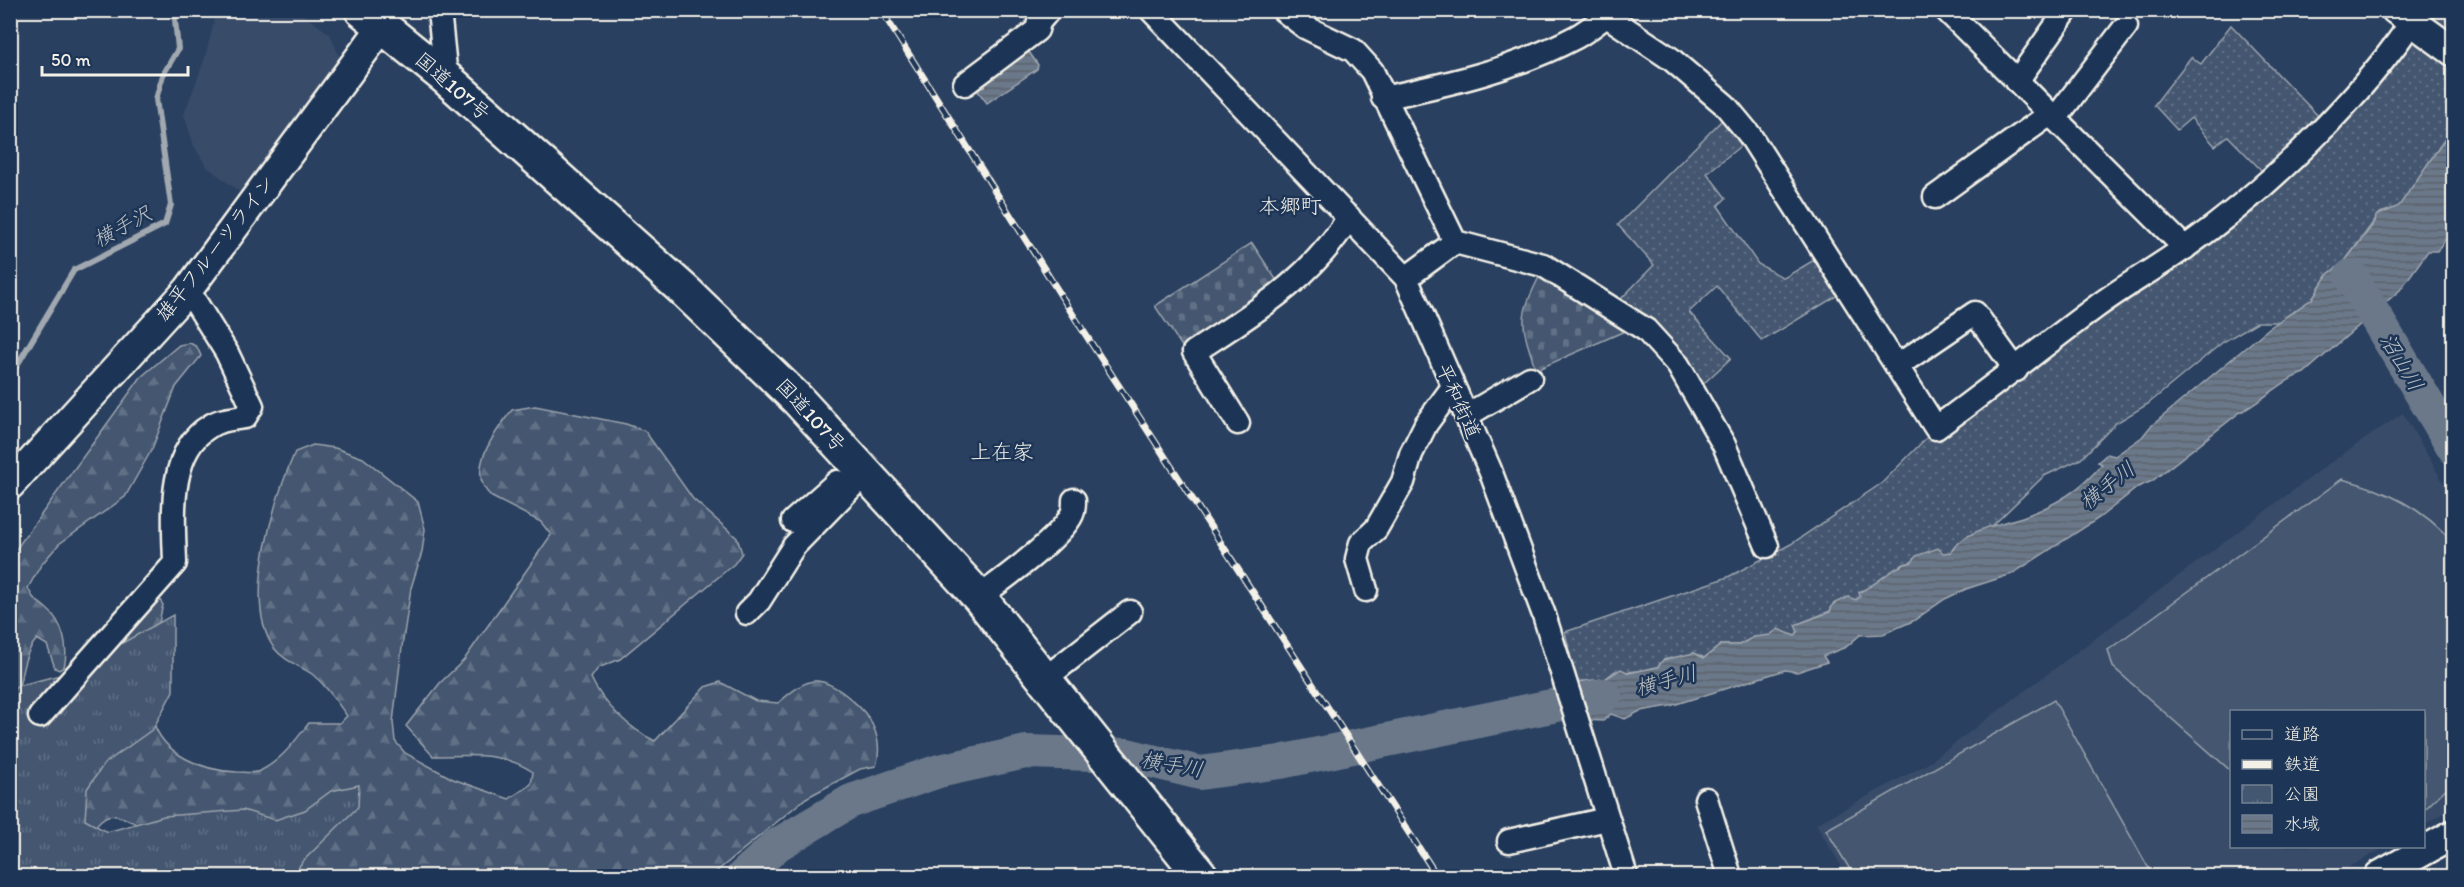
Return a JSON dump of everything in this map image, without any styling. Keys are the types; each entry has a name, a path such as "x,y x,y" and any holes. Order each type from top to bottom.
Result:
{"highway":[{"name":"国道107号","path":"372,19 446,78 749,350 979,597 1201,876"}],"street":[{"path":"439,10 446,78"},
{"path":"965,84 1037,30 1039,22 1049,10"},
{"path":"1283,10 1305,27 1353,50 1372,71 1383,98 1455,242 1543,265 1646,330 1678,364 1724,445 1767,546"},
{"path":"1946,10 2185,248"},
{"path":"2017,81 2067,10"},
{"path":"1383,98 1450,84 1535,57 1578,36 1606,12 1671,59 1725,105 1749,134 1936,428 2016,370 2097,306 2185,248 2261,189 2316,135 2414,19 2454,52"},
{"name":"平和街道","path":"1161,14 1406,278 1490,470 1548,629 1626,876"},
{"name":"雄平フルーツライン","path":"10,485 188,290 372,19"},
{"path":"1935,197 2053,116 2126,26"},
{"path":"1238,423 1194,352 1284,292 1327,249 1349,217"},
{"path":"1406,278 1455,242"},
{"path":"40,716 175,563 177,472 194,441 209,426 224,420 245,417 252,406 226,353 188,290"},
{"path":"1897,366 1975,313 2016,370"},
{"path":"1466,416 1530,378"},
{"path":"1366,590 1357,559 1361,543 1376,529 1403,482 1411,454 1426,424 1453,387"},
{"path":"793,521 861,469"},
{"path":"747,613 759,601 794,546 861,469"},
{"path":"979,597 1027,560 1063,526 1072,514 1074,500"},
{"path":"1043,680 1130,612"},
{"path":"1706,799 1730,876"},
{"path":"1509,841 1607,819"},
{"path":"2379,876 2454,834"}],"shaded area":[{"path":"212,11 298,11 330,34 340,58 244,195 207,167 194,146 184,114 204,61 214,22"},
{"path":"2403,413 2453,499 2453,808 2425,824 2425,710 2230,710 2230,848 2384,848 2333,876 1847,876 1816,824 1927,764 2327,465"}],"green space":[{"path":"2420,11 2453,11 2453,127 2399,207 2380,213 2345,261 2327,275 2312,299 2278,322 2257,322 2223,342 2148,404 2116,423 2081,459 2044,476 1992,526 1973,534 1955,546 1951,552 1904,564 1876,586 1859,592 1861,597 1855,600 1848,597 1833,604 1830,611 1796,625 1798,632 1795,636 1754,637 1739,645 1721,645 1704,658 1694,653 1655,667 1625,672 1615,671 1605,679 1576,682 1565,632 1728,577 1791,544 1882,483 1936,428 2261,189"},
{"path":"2231,25 2321,119 2264,173 2228,136 2215,146 2191,118 2177,130 2154,105 2191,57 2201,64"},
{"path":"1722,120 1744,143 1707,173 1726,198 1718,206 1758,264 1784,278 1814,260 1838,295 1762,341 1717,286 1689,312 1731,358 1701,386 1618,302 1654,265 1618,225"},
{"path":"1252,243 1281,287 1185,351 1155,306"},
{"path":"1541,273 1627,330 1536,370 1524,330 1524,321 1528,301"},
{"path":"190,343 197,347 201,356 176,387 152,449 125,497 59,544 41,565 28,588 34,599 53,614 61,628 66,652 65,660 64,667 59,670 55,668 47,645 37,639 27,656 11,710 11,556 141,377 179,345"},
{"path":"535,406 626,424 645,431 693,499 737,538 742,553 734,564 620,659 598,668 591,678 610,706 627,723 655,741 705,687 720,682 756,701 778,703 806,683 817,681 841,691 870,720 878,741 876,766 860,769 806,798 711,876 96,876 141,827 127,819 109,816 68,851 11,876 11,744 158,597 163,605 154,663 153,720 165,743 186,759 224,771 257,772 268,767 281,756 309,723 340,723 347,716 312,674 274,648 265,628 261,604 261,578 265,550 279,496 295,452 313,445 335,448 363,458 418,502 425,529 422,552 411,588 402,647 393,722 395,741 405,753 453,779 509,799 531,784 533,772 509,761 485,756 433,756 406,726 440,683 464,660 551,535 541,522 492,497 484,487 481,477 481,465 490,441 512,410"},
{"path":"2342,479 2373,489 2416,510 2453,543 2453,782 2425,809 2425,710 2230,710 2230,770 2113,667 2108,650"},
{"path":"173,615 173,691 153,729 104,764 87,789 85,820 107,832 164,816 243,810 275,820 305,810 331,791 359,785 358,807 302,862 293,876 11,876 11,693 17,686 68,673"},
{"path":"2054,700 2153,876 1854,876 1826,830"}],"water":[{"path":"1027,49 1038,65 1037,69 987,103 974,86"},
{"path":"2453,127 2453,229 2437,251 2428,251 2400,290 2304,373 2287,381 2239,413 2152,481 2138,487 2099,518 2012,574 1966,589 1945,599 1913,621 1883,634 1860,635 1846,647 1823,656 1827,662 1797,672 1785,670 1670,706 1640,711 1625,719 1611,714 1603,721 1587,720 1576,682 1605,679 1621,669 1629,673 1658,667 1663,660 1694,653 1704,658 1721,645 1739,645 1754,637 1770,635 1778,629 1795,636 1798,632 1795,625 1830,612 1833,604 1848,597 1856,600 1860,597 1859,592 1898,567 1912,562 1916,556 1938,548 1943,553 1951,552 1975,532 2036,512 2068,495 2094,473 2102,464 2098,462 2107,454 2115,456 2142,437 2150,427 2269,328 2312,299 2327,275 2345,261 2375,222 2376,216 2399,206"}],"waterway":[{"name":"横手沢","path":"10,377 74,270 165,224 171,205 156,99 163,75 178,49 174,10"},
{"name":"沼山川","path":"2351,276 2454,448"},
{"name":"横手川","path":"743,876 777,845 851,801 939,771 1026,752 1127,755 1200,773 1280,762 1605,695"}],"railway":[{"path":"881,10 1082,329 1437,876"}],"district":[{"name":"本郷町","path":"1290,205"},
{"name":"上在家","path":"1002,451"}]}
